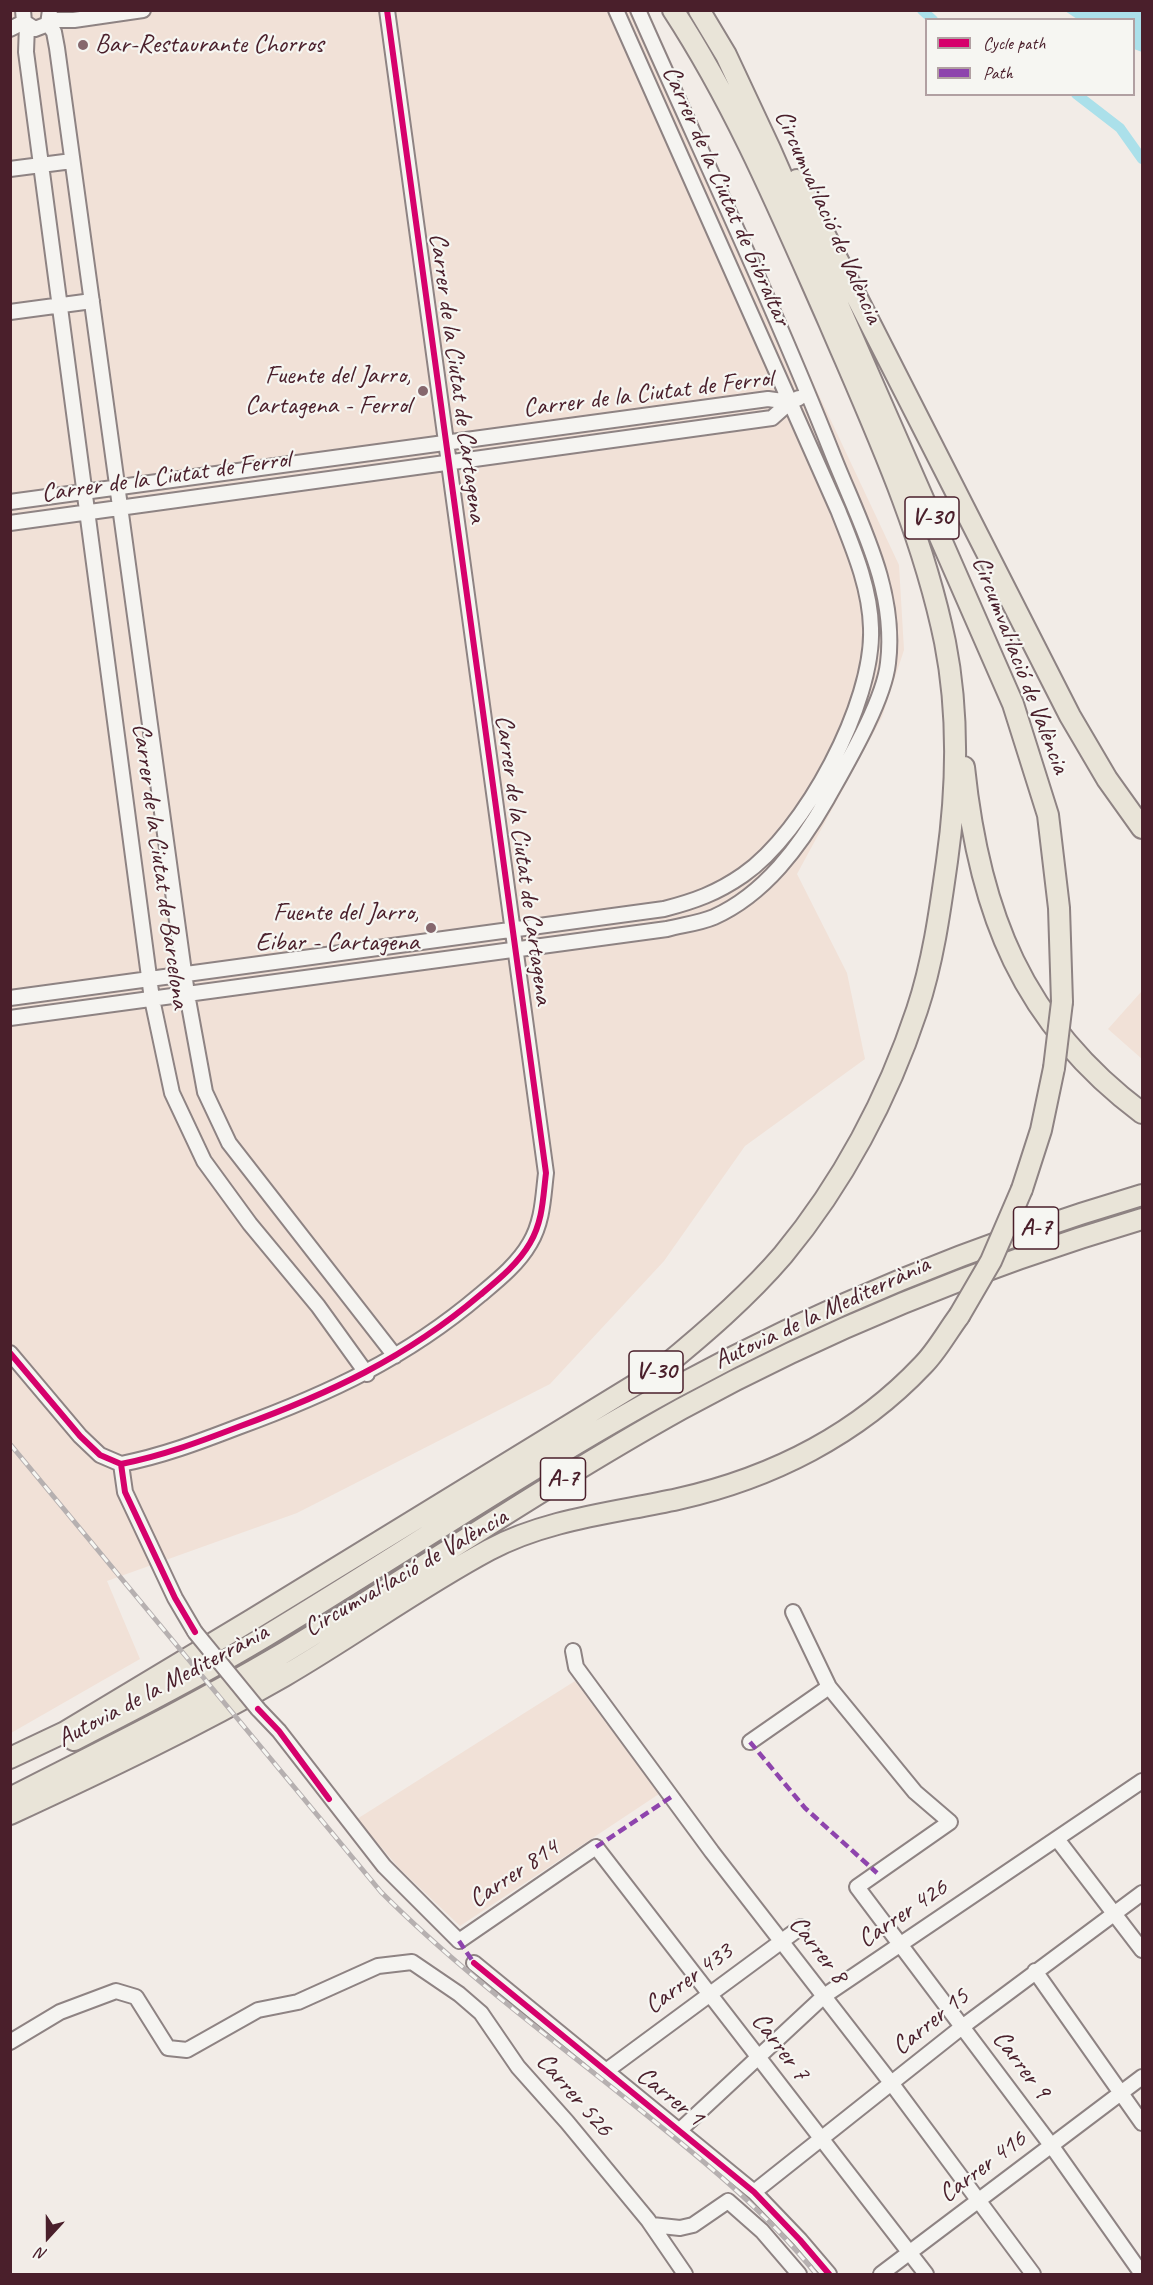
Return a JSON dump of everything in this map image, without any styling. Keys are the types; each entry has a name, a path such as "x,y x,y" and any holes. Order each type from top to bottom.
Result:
{"highway":[{"name":"Circumval·lació de València","path":"10,1758 65,1732 661,1369 708,1330 782,1255 837,1180 878,1107 918,1009 939,923 953,815 954,714 945,645 928,572 886,453 759,166 710,72 673,10"},
{"name":"Circumval·lació de València","path":"10,1814 195,1726 285,1675 490,1550 533,1531 570,1520 727,1486 776,1468 831,1440 874,1411 925,1363 959,1316 991,1261 1022,1189 1041,1130 1054,1068 1062,1002 1059,908 1048,815 1013,704 802,221 726,55 699,10"},
{"path":"726,55 744,77 1070,716 1107,779 1143,828"},
{"path":"954,714 961,739 970,823 982,878 1009,954 1031,994 1065,1040 1100,1077 1143,1113"},
{"name":"Autovia de la Mediterrània","path":"10,1772 172,1690 610,1425 758,1344 931,1266 1057,1221 1143,1195"},
{"name":"Autovia de la Mediterrània","path":"10,1798 275,1658 618,1445 762,1367 886,1310 996,1266 1143,1219"}],"street":[{"path":"10,29 22,16 40,29 49,18 143,10"},
{"name":"Carrer de la Ciutat de Cartagena","path":"121,1464 157,1457 313,1400 367,1374 460,1312 511,1269 530,1243 542,1215 546,1173 387,10"},
{"name":"Carrer de la Ciutat de Gibraltar","path":"10,998 664,909 704,899 744,874 791,830 839,748 865,684 870,659 870,618 866,591 855,553 616,10"},
{"name":"Carrer de la Ciutat de Gibraltar","path":"10,1018 667,929 713,917 759,888 805,838 852,755 879,692 888,664 889,631 884,587 870,545 809,394 638,10"},
{"name":"Carrer de la Ciutat de Barcelona","path":"22,16 150,979 172,1093 204,1161 250,1224 318,1306 367,1374"},
{"name":"Carrer de la Ciutat de Barcelona","path":"49,18 57,48 184,974 205,1092 229,1143 395,1356"},
{"path":"10,169 72,161"},
{"path":"10,312 92,301"},
{"path":"790,402 809,394"},
{"name":"Carrer de la Ciutat de Ferrol","path":"10,502 768,399 790,402"},
{"name":"Carrer de la Ciutat de Ferrol","path":"10,523 772,418 790,402"},
{"path":"10,1353 80,1436 100,1455 121,1464"},
{"name":"Carrer 814","path":"121,1464 125,1492 175,1598 195,1632 279,1731 329,1799 384,1866 459,1941 596,1847"},
{"path":"750,1742 829,1687 793,1612"},
{"name":"Carrer 8","path":"573,1651 576,1667 1033,2274"},
{"name":"Carrer 9","path":"829,1687 915,1792 950,1822 857,1887 1051,2145 1142,2274"},
{"name":"Carrer 426","path":"680,2130 824,1996 1143,1781"},
{"path":"1057,1839 1116,1912 1143,1950"},
{"name":"Carrer 7","path":"596,1847 710,1993 820,2140 926,2274"},
{"name":"Carrer 15","path":"754,2192 962,2027 1143,1893"},
{"name":"Carrer 433","path":"606,2071 801,1927"},
{"name":"Carrer 526","path":"10,2042 60,2012 116,1991 136,1997 168,2048 187,2050 258,2010 298,2002 378,1966 412,1962 459,1994 480,2013 518,2067 652,2225 685,2274"},
{"name":"Carrer 1","path":"474,1963 754,2192 829,2274"},
{"path":"1035,1971 1143,2124"},
{"name":"Carrer 416","path":"881,2274 1143,2078"},
{"path":"652,2225 680,2228 693,2225 728,2201 762,2232 799,2274"}],"shaded area":[{"path":"11,11 638,11 899,565 904,650 882,717 797,874 847,973 865,1059 745,1146 664,1261 550,1384 297,1513 107,1581 140,1659 11,1733"},
{"path":"1142,993 1142,1059 1108,1029"},
{"path":"575,1681 659,1794 460,1926 399,1868 357,1819"}],"water":[{"path":"1065,11 1142,11 1142,52 1135,49 1135,18 1076,18"}],"waterway":[{"path":"922,10 931,18"},
{"path":"1079,96 1120,128 1142,159"}],"railway":[{"path":"10,1444 381,1892 473,1975 730,2185 775,2227 816,2274"}],"marked path":[{"path":"750,1742 805,1808 877,1873"},
{"path":"596,1847 671,1797"},
{"path":"459,1941 474,1963"}],"cycle path":[{"path":"121,1464 180,1448 271,1414 335,1387 395,1356 452,1317 507,1271 530,1243 538,1226 542,1209 546,1173 387,10"},
{"path":"10,1353 80,1436 100,1455 121,1464"},
{"path":"121,1464 125,1492 175,1598 195,1632"},
{"path":"258,1709 279,1731 329,1799"},
{"path":"474,1963 754,2192 829,2274"}],"place":[{"name":"Bar-Restaurante Chorros","path":"83,45"},
{"name":"Fuente del Jarro, Cartagena - Ferrol","path":"423,391"},
{"name":"Fuente del Jarro, Eibar - Cartagena","path":"431,928"}]}
